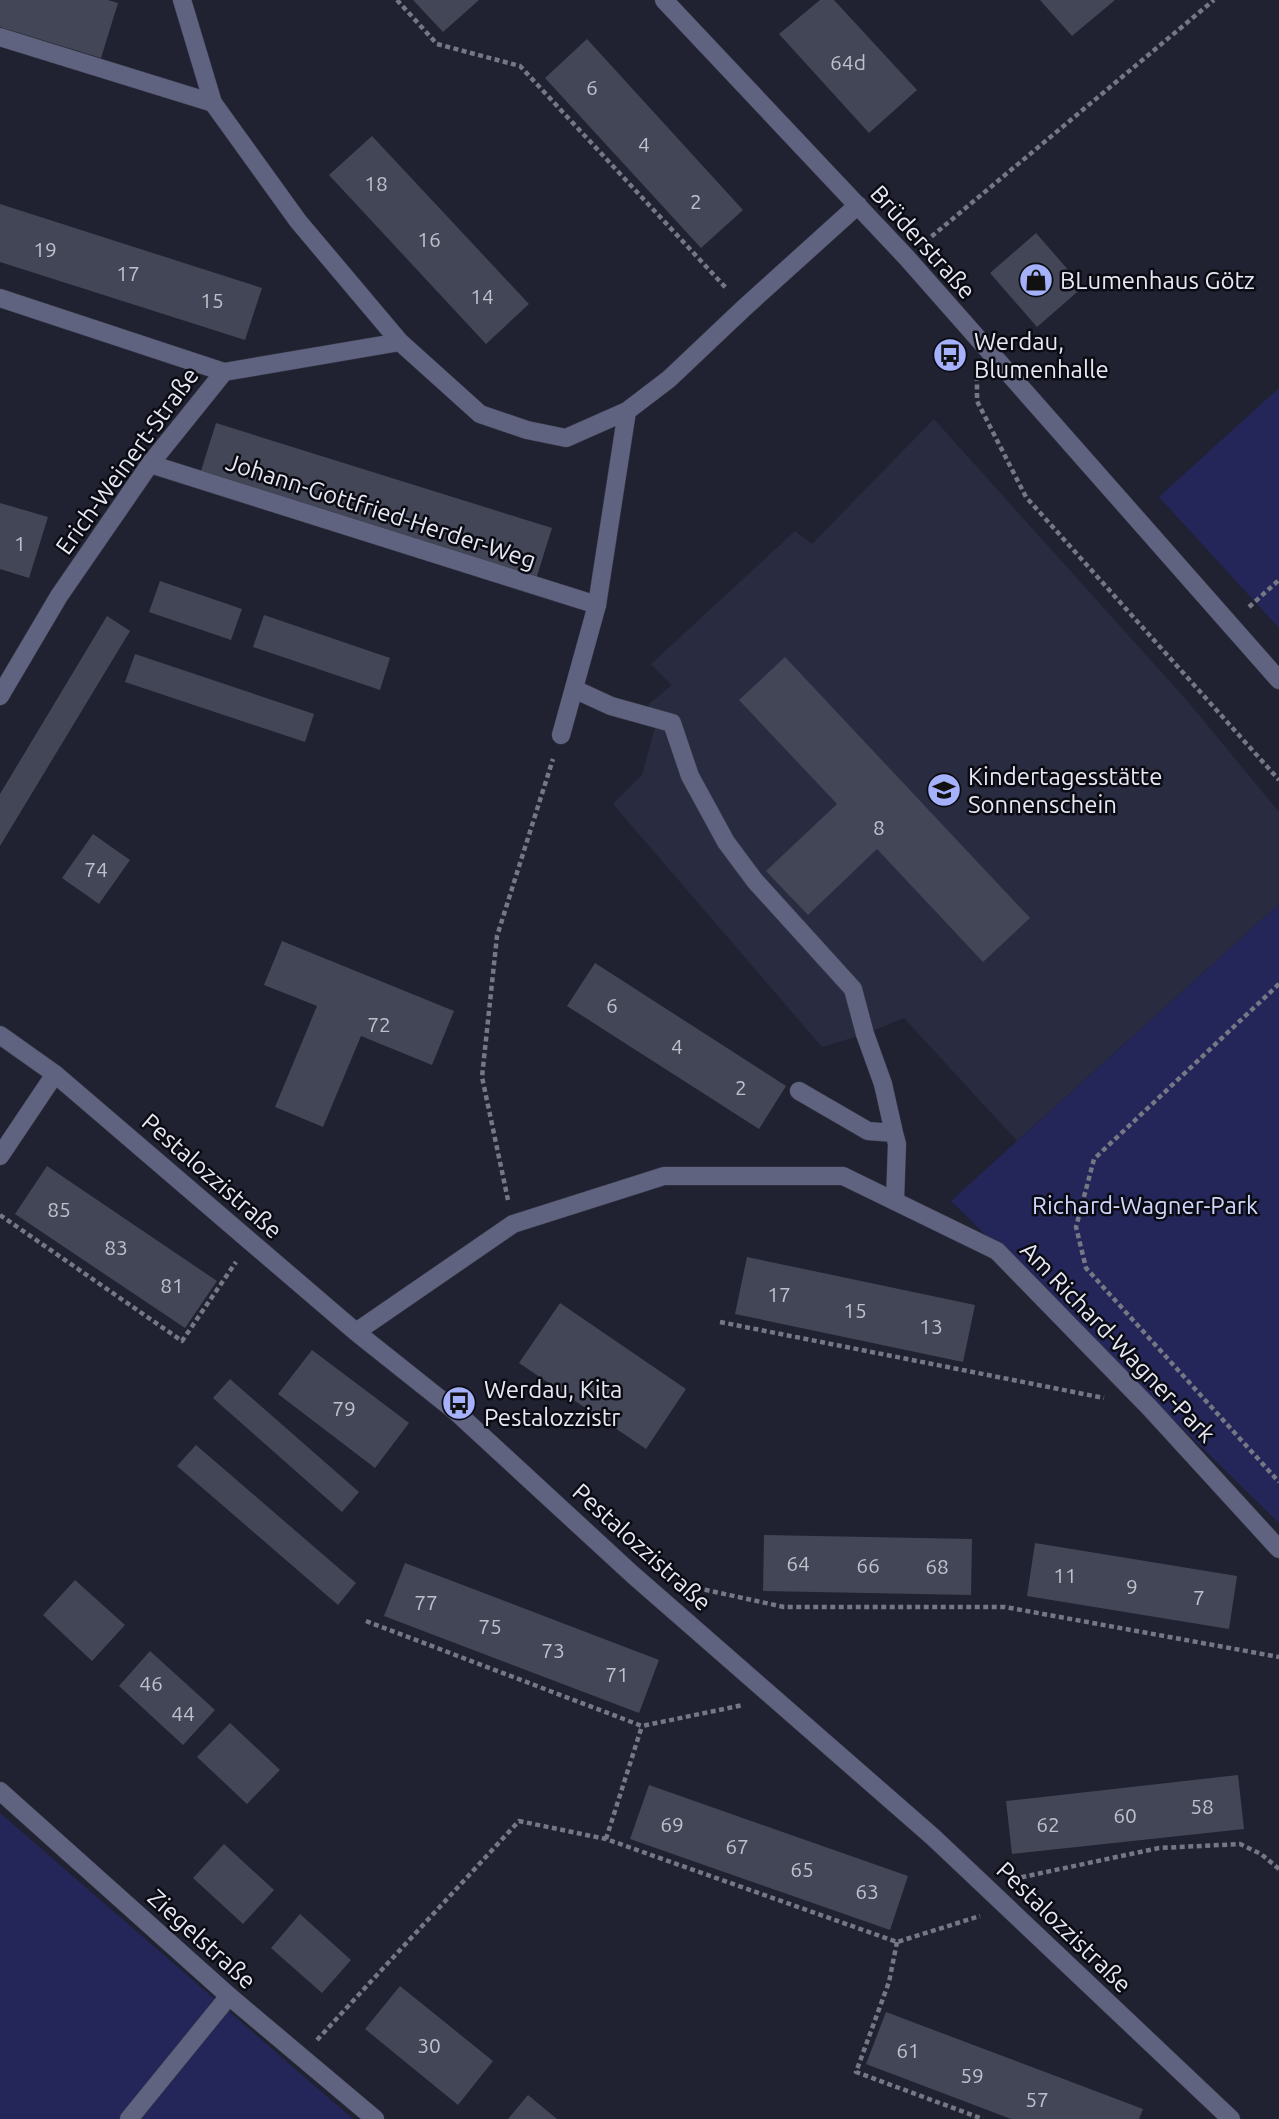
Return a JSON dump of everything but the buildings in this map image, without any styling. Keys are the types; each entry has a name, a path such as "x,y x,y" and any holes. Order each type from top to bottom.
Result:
{"street":[{"path":"182,0 213,103 298,221 400,342 480,414 527,430 566,438 627,411 669,379 858,205"},
{"name":"Brüderstraße","path":"664,0 907,258 1279,680"},
{"path":"0,37 213,103"},
{"path":"0,298 224,372"},
{"name":"Erich-Weinert-Straße","path":"0,696 59,596 150,464 224,372 400,342"},
{"path":"561,734 597,605 627,411"},
{"name":"Johann-Gottfried-Herder-Weg","path":"150,464 597,605"},
{"path":"574,689 611,706 672,723 690,776 726,842 755,881 853,989 865,1034 883,1084 897,1144 895,1201"},
{"name":"Pestalozzistraße","path":"0,1035 55,1074 356,1332 454,1410 632,1574 933,1837 1231,2119"},
{"path":"0,1156 55,1074"},
{"path":"799,1091 869,1130 894,1133"},
{"name":"Am Richard-Wagner-Park","path":"356,1332 513,1224 664,1177 843,1175 997,1251 1149,1407 1279,1549"},
{"name":"Ziegelstraße","path":"0,1791 229,1996 375,2119"},
{"path":"129,2119 229,1996"}],"path":[{"path":"397,0 437,44 520,66 744,308"},
{"path":"907,258 1214,0"},
{"path":"978,340 977,401 1026,497 1279,780"},
{"path":"1230,625 1279,580"},
{"path":"513,1224 482,1077 497,936 561,734"},
{"path":"1279,984 1094,1159 1076,1227 1086,1268 1279,1482"},
{"path":"0,1215 182,1340 251,1241"},
{"path":"720,1322 1149,1407"},
{"path":"683,1585 784,1607 1005,1607 1279,1657"},
{"path":"366,1621 642,1726 775,1698"},
{"path":"606,1839 642,1726"},
{"path":"302,2057 519,1821 606,1839 897,1942 1008,1907"},
{"path":"984,1885 1159,1848 1240,1844 1262,1854 1279,1869"},
{"path":"897,1942 889,1982 856,2072 983,2119"}],"shaded area":[{"name":"Kindertagesstätte Sonnenschein","path":"934,419 1189,703 1279,812 1279,904 1017,1141 904,1018 822,1047 613,804 642,775 657,720 648,705 672,685 651,664 795,531 812,544"}],"green space":[{"path":"1279,388 1279,628 1159,497"},
{"name":"Richard-Wagner-Park","path":"1279,904 1279,1523 951,1201"},
{"path":"0,1813 353,2119 0,2119"}],"place":[{"name":"BLumenhaus Götz","path":"1036,280"},
{"name":"Werdau, Blumenhalle","path":"950,355"},
{"name":"Kindertagesstätte Sonnenschein","path":"944,790"},
{"name":"Werdau, Kita Pestalozzistr","path":"459,1403"}]}
